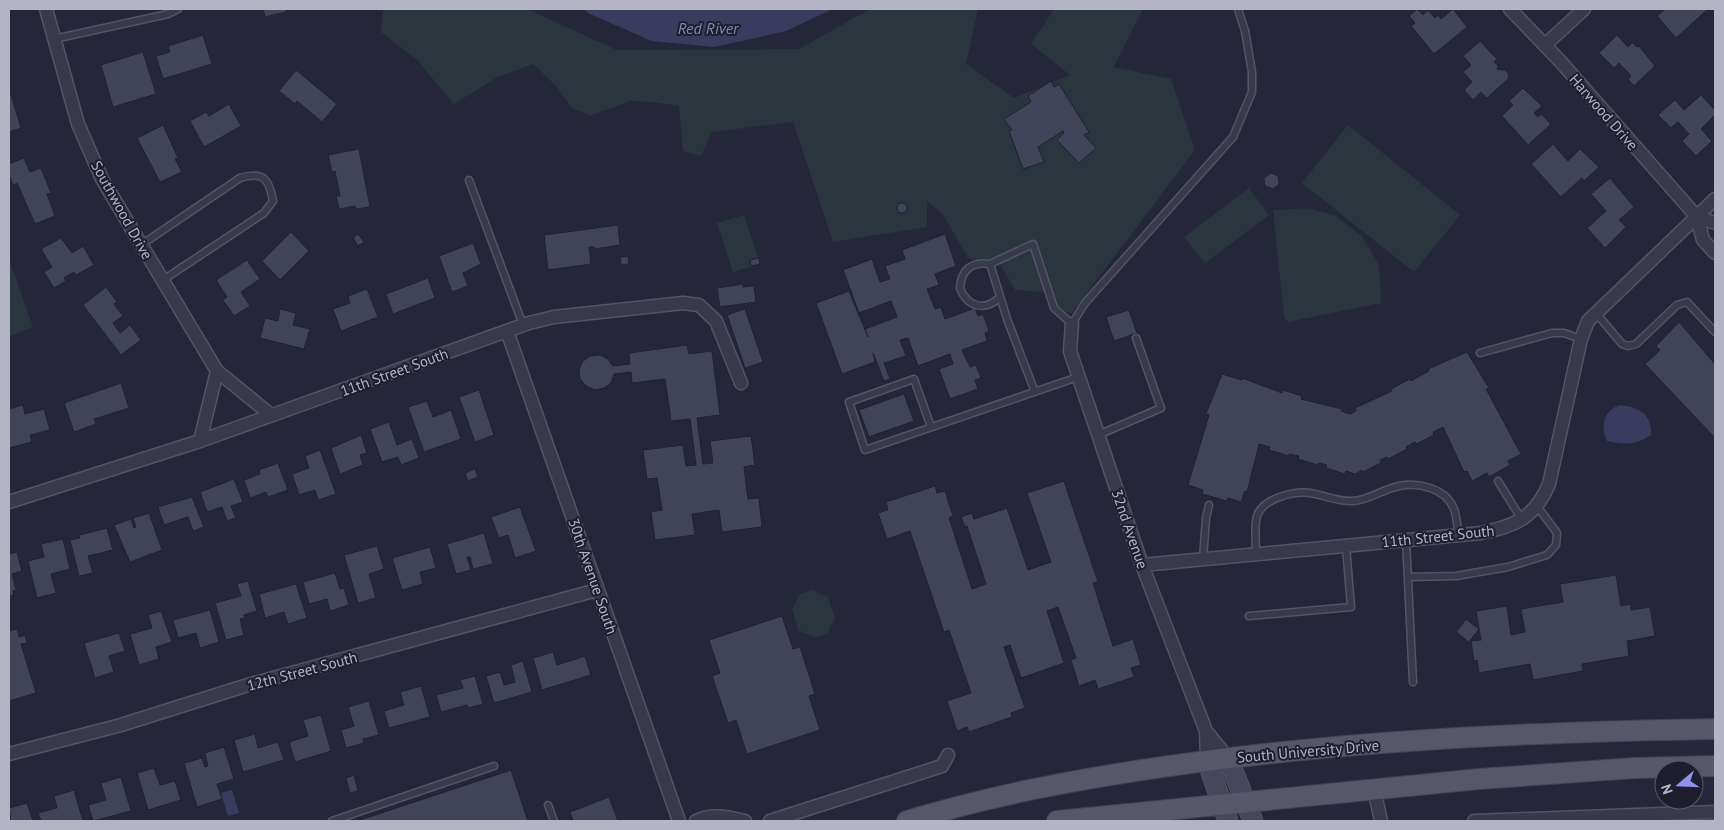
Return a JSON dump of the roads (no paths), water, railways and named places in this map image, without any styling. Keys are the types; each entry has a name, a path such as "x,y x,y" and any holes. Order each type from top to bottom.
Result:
{"main road":[{"name":"South University Drive","path":"907,821 963,804 1104,776 1228,758 1430,740 1594,731 1715,729"},
{"name":"32nd Avenue","path":"1228,758 1253,821"},
{"name":"32nd Avenue","path":"1206,761 1225,813"},
{"path":"1057,821 1225,813 1245,802 1374,789 1625,769 1715,766"}],"street":[{"name":"Southwood Drive","path":"46,9 78,124 102,179 217,371 271,415"},
{"name":"Harwood Drive","path":"1510,9 1545,45 1696,217 1703,240 1715,253"},
{"path":"1545,45 1584,9"},
{"name":"11th Street South","path":"1142,565 1459,535 1499,530 1522,520 1537,506 1550,484 1581,339 1588,322 1715,199"},
{"path":"1696,217 1715,222"},
{"name":"11th Street South","path":"9,502 200,441 507,331 554,317 682,303 699,305 716,321 741,383"},
{"name":"32nd Avenue","path":"1072,324 1070,351 1142,565 1206,730 1228,758"},
{"name":"30th Avenue South","path":"507,331 679,821"},
{"path":"200,441 217,371"},
{"name":"12th Street South","path":"9,754 120,725 251,684 438,635 597,590"},
{"name":"32nd Avenue","path":"1206,730 1206,761"},
{"path":"770,821 942,766 948,755"},
{"path":"1374,789 1381,821"},
{"path":"1474,821 1642,818 1715,812"},
{"path":"696,821 705,817 726,816 745,821"}],"lane":[{"path":"53,39 168,14 178,9"},
{"path":"1000,297 988,306 973,305 967,301 960,288 963,273 968,268 982,263 990,264 1032,244 1054,308 1072,324 1090,297 1234,138 1252,92 1252,72 1245,30 1238,9"},
{"path":"141,245 240,178 253,174 264,178 270,186 273,201 264,213 163,280"},
{"path":"469,180 523,326"},
{"path":"990,264 1000,297 1035,392"},
{"path":"1596,313 1622,344 1628,346 1636,344 1677,305 1687,302 1715,332"},
{"path":"1480,353 1552,333 1564,333 1581,339"},
{"path":"1098,435 1161,408 1136,338"},
{"path":"931,428 914,379 850,402 865,450 931,428 1078,377"},
{"path":"1498,481 1522,520"},
{"path":"1256,554 1258,515 1262,508 1273,501 1298,493 1309,493 1350,501 1399,486 1415,485 1433,488 1452,504 1455,510 1459,535"},
{"path":"1203,559 1206,518 1209,505"},
{"path":"1408,577 1456,576 1508,567 1547,555 1556,545 1557,533 1537,506"},
{"path":"1406,540 1413,682"},
{"path":"1249,616 1351,607 1346,546"},
{"path":"332,821 494,766"},
{"path":"548,805 554,821"}],"water":[{"name":"Red River","path":"583,9 833,9 786,31 714,47 652,41 590,14"},
{"path":"1620,405 1643,413 1649,422 1651,435 1640,441 1630,443 1607,441 1604,430 1605,419 1610,411"},
{"path":"232,790 239,813 228,816 221,793"}]}
